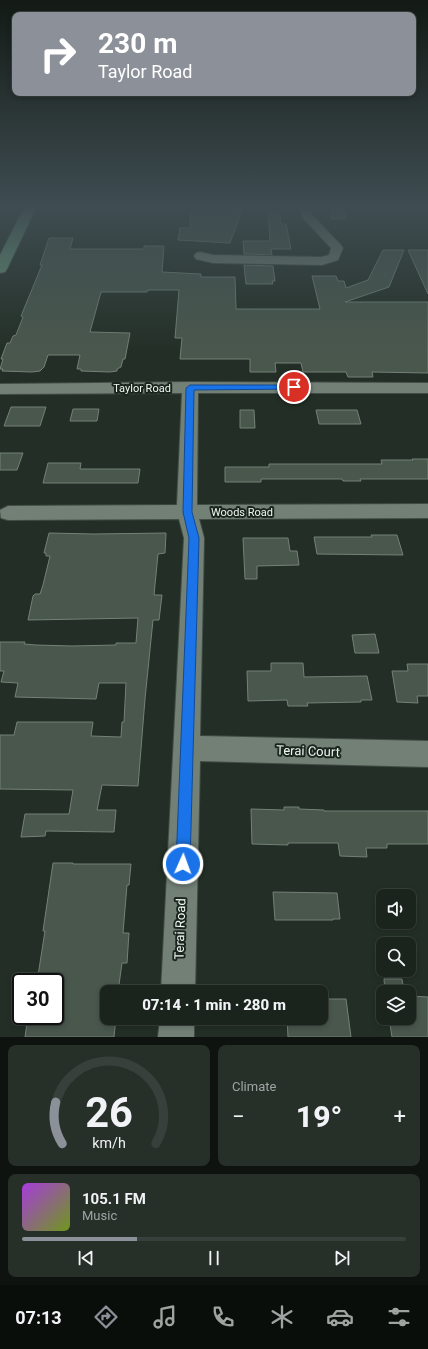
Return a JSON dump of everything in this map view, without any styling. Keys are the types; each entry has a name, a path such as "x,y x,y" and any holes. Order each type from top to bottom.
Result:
{"main road":[{"path":"0,269 7,254"}],"street":[{"path":"200,256 213,259 322,261 334,257 335,254"},
{"name":"Terai Road","path":"178,985 194,538 187,512 190,388"},
{"name":"Taylor Road","path":"0,389 428,388"},
{"name":"Woods Road","path":"8,513 428,511"},
{"name":"Terai Court","path":"187,748 428,754"},
{"path":"176,1037 177,1025"}],"building":[{"path":"44,254 163,254 162,272 201,274 201,277 235,277 236,309 320,309 312,276 336,276 338,281 344,281 346,288 368,280 381,254 402,254 389,287 345,302 428,302 428,373 372,372 373,377 348,377 346,372 303,372 301,363 275,363 276,372 250,372 250,359 180,359 182,338 175,338 179,290 101,292 90,332 130,333 125,359 123,359 121,367 117,369 117,371 81,371 81,369 77,369 80,355 48,355 44,367 40,371 2,371 3,369 0,369 3,359 1,359 7,343 10,343 13,336 16,335 23,317 21,316 42,265 40,265"},
{"path":"410,254 428,254 428,294"},
{"path":"244,265 273,266 275,281 272,281 273,284 246,284"},
{"path":"11,407 46,407 40,426 4,426"},
{"path":"73,409 99,409 97,421 70,421"},
{"path":"240,410 254,410 255,428 240,428"},
{"path":"316,410 357,410 361,424 319,424"},
{"path":"0,453 23,453 17,470 0,470"},
{"path":"412,459 428,459 428,479 360,479 361,481 343,481 342,479 261,479 261,482 225,482 225,467 269,467 269,464 382,464 381,460 413,460"},
{"path":"48,463 81,463 80,469 140,469 138,483 43,483"},
{"path":"49,533 166,533 165,553 158,554 154,595 162,595 159,620 153,620 138,786 102,785 97,810 116,810 114,832 46,831 45,836 21,837 25,814 69,814 73,790 0,789 0,735 14,735 17,722 93,722 91,736 121,737 122,722 124,722 126,683 99,683 96,699 15,697 18,683 1,682 4,671 0,671 0,642 25,642 24,644 72,646 136,643 138,618 28,620 33,596 35,594 40,594 50,556 46,556 46,553 44,553"},
{"path":"371,535 397,535 403,555 317,554 314,537 372,537"},
{"path":"243,538 288,538 290,551 297,551 299,565 257,566 257,579 245,579"},
{"path":"375,634 379,653 355,653 352,635"},
{"path":"271,663 303,663 304,677 367,676 372,700 361,700 361,702 307,703 308,706 288,706 287,700 248,701 247,671 271,671"},
{"path":"407,664 428,664 428,696 417,696 418,703 397,702 392,671 408,671"},
{"path":"284,807 299,807 299,809 324,811 428,811 428,844 387,844 387,848 366,848 367,857 340,856 338,843 288,843 288,845 252,844 251,809 284,810"},
{"path":"53,863 131,864 129,885 127,885 123,933 129,933 127,963 122,963 119,985 100,985 100,1025 115,1025 114,1037 25,1037 27,1025 64,1025 64,973 38,973 45,931 43,931"},
{"path":"273,892 337,893 340,919 275,920"},
{"path":"384,979 402,979 403,985 384,985"},
{"path":"416,996 428,997 428,1037 392,1037 390,1025 416,1025"},
{"path":"328,999 346,999 351,1037 288,1037 287,1025 328,1025"}],"route":[{"path":"183,864 194,538 187,512 190,388 294,387"}]}
